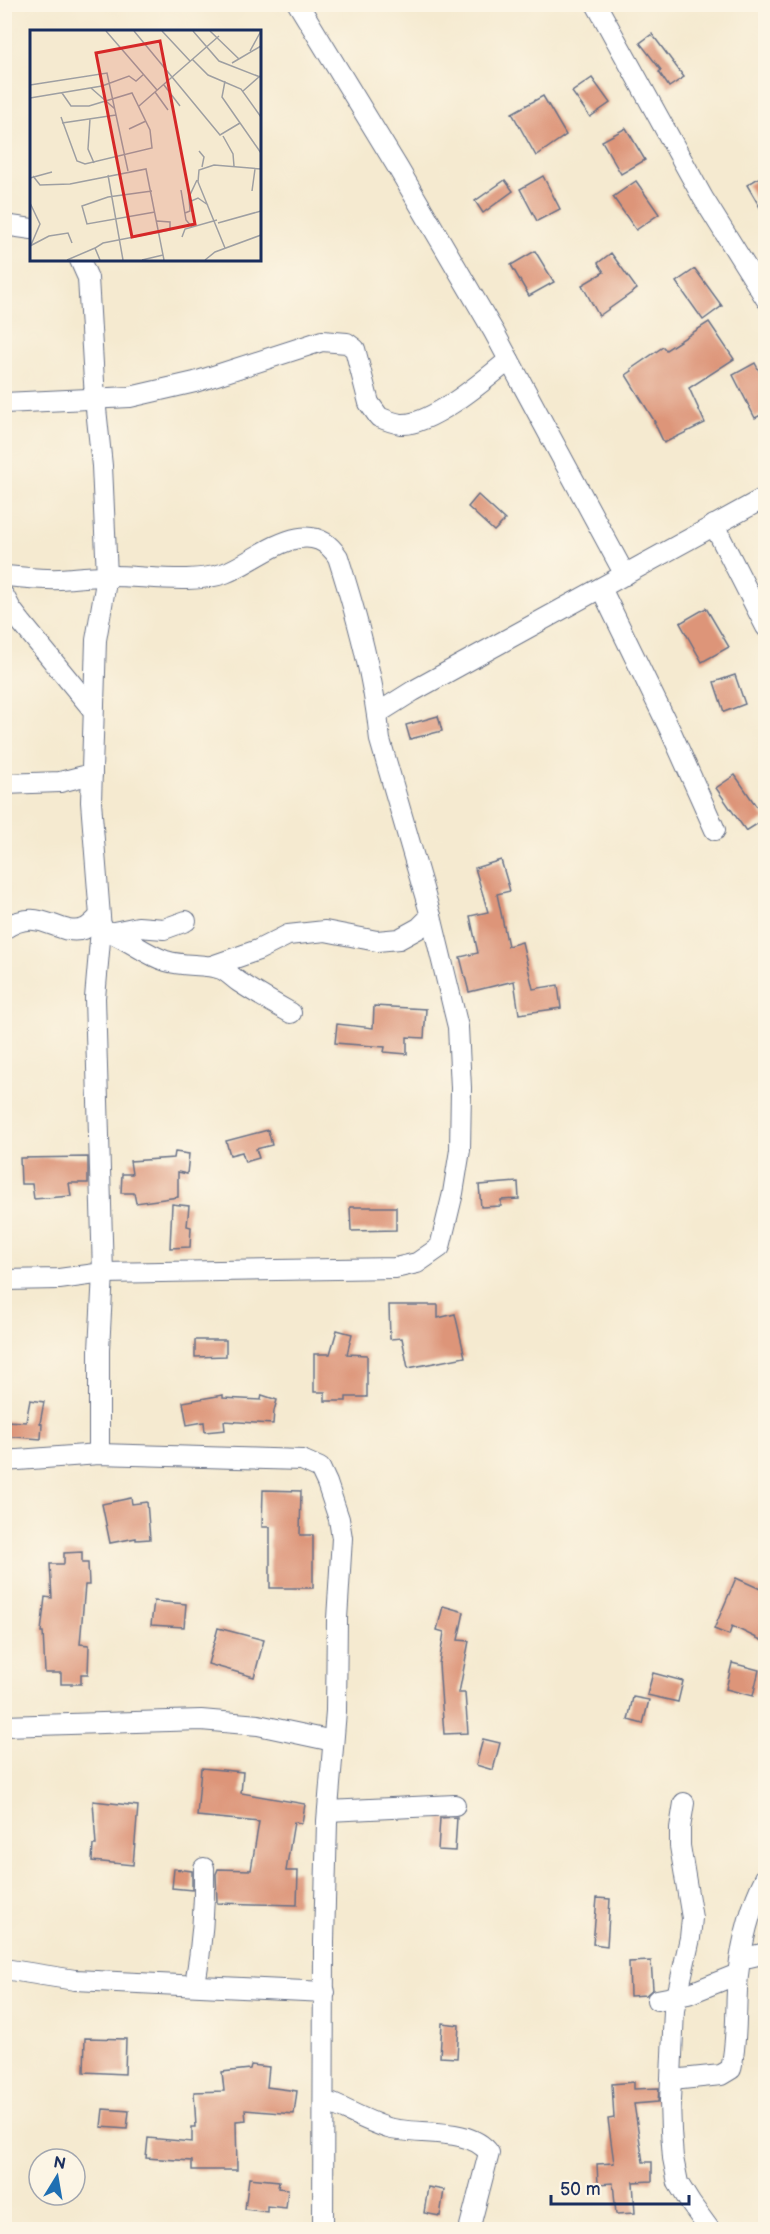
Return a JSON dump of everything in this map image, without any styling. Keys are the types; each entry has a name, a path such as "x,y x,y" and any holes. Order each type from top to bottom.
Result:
{"street":[{"path":"298,4 398,168 509,360 625,575"},
{"path":"596,4 703,198 765,299"},
{"path":"4,225 30,229"},
{"path":"80,261 88,278 95,399 102,466 107,576 96,640 91,802 105,926 95,998 103,1273 99,1350 99,1454"},
{"path":"4,403 130,397 195,382 256,364 306,345 335,340 347,343 356,349 369,403 379,417 403,424 419,421 457,400 509,360"},
{"path":"378,713 413,691 765,497"},
{"path":"714,525 765,627"},
{"path":"4,576 57,579 107,576 198,578 224,573 264,550 285,542 314,538 332,548 338,557 365,649 378,713 380,741 431,916 458,1027 460,1089 460,1150 453,1193 440,1247 417,1263 395,1268 103,1273 58,1279 4,1280"},
{"path":"602,588 715,830"},
{"path":"4,596 10,609 93,710"},
{"path":"4,784 60,782 92,774"},
{"path":"212,966 258,950 288,935 325,931 377,941 399,939 419,928 431,916"},
{"path":"4,929 22,921 36,919 76,930 105,926 164,929 186,921"},
{"path":"105,926 132,945 166,961 191,966 212,966 224,970 237,981 291,1013"},
{"path":"4,1461 99,1454 302,1460 320,1468 327,1483 339,1519 342,1538 328,1811 323,2229"},
{"path":"4,1726 201,1720 258,1725 333,1741"},
{"path":"684,1803 680,1846 692,1918 690,1938 674,2010 671,2131 678,2182 710,2229"},
{"path":"328,1811 455,1804"},
{"path":"195,1985 202,1949 206,1908 204,1868"},
{"path":"672,2079 720,2075 731,2069 734,2056 740,1966 755,1896 765,1876"},
{"path":"657,2000 688,1994 765,1953"},
{"path":"4,1969 75,1980 325,1992"},
{"path":"325,2108 333,2104 386,2127 401,2131 460,2137 474,2140 484,2146 489,2153 469,2229"}],"building":[{"path":"652,34 684,77 669,87 659,72 661,70 640,43"},
{"path":"592,78 610,103 590,117 572,92"},
{"path":"543,96 566,135 536,156 512,113"},
{"path":"626,128 645,160 621,174 602,141"},
{"path":"765,174 765,216 747,185"},
{"path":"543,176 560,209 537,221 520,189"},
{"path":"505,180 513,191 483,213 475,201"},
{"path":"636,181 659,214 636,230 613,197"},
{"path":"535,251 554,282 529,296 511,265"},
{"path":"611,253 637,289 599,316 582,285 604,272 598,263"},
{"path":"695,269 722,306 703,320 676,282"},
{"path":"709,322 734,359 689,388 705,423 664,443 655,422 626,375 663,347 666,350"},
{"path":"755,363 765,382 765,413 755,418 733,375"},
{"path":"478,495 505,520 494,531 468,507"},
{"path":"706,608 729,647 702,662 680,623"},
{"path":"735,675 745,704 724,712 714,682"},
{"path":"438,716 442,731 410,739 406,725"},
{"path":"735,775 765,819 746,831 716,788"},
{"path":"501,860 510,891 497,894 508,946 522,942 533,989 558,985 561,1008 519,1014 514,981 469,992 460,957 478,953 470,916 488,912 475,868"},
{"path":"374,1006 426,1009 424,1038 407,1037 407,1054 384,1052 385,1047 335,1043 337,1024 373,1028"},
{"path":"268,1130 272,1145 256,1149 259,1158 245,1162 242,1152 230,1155 226,1141"},
{"path":"175,1152 189,1154 187,1174 178,1172 178,1197 136,1203 134,1193 121,1193 122,1174 132,1174 130,1161 174,1158"},
{"path":"88,1157 88,1183 69,1183 71,1196 34,1199 32,1184 21,1184 20,1158"},
{"path":"518,1182 519,1199 501,1200 501,1206 481,1207 479,1185"},
{"path":"172,1204 189,1206 187,1226 191,1227 190,1247 170,1248"},
{"path":"350,1207 396,1207 396,1230 351,1231"},
{"path":"389,1305 438,1305 438,1318 455,1314 465,1357 408,1368 402,1338 390,1339"},
{"path":"337,1330 352,1334 347,1354 367,1355 367,1397 346,1397 346,1401 325,1401 325,1392 314,1392 314,1354 330,1354"},
{"path":"195,1340 226,1340 226,1356 195,1357"},
{"path":"223,1395 223,1398 261,1400 262,1395 277,1400 273,1424 224,1421 225,1430 205,1432 204,1422 187,1425 183,1402"},
{"path":"30,1400 44,1402 40,1423 42,1424 41,1439 4,1436 4,1421 26,1422"},
{"path":"263,1490 301,1491 300,1535 313,1535 313,1588 270,1588 270,1527 262,1527"},
{"path":"131,1498 132,1504 147,1502 150,1539 136,1540 136,1538 110,1543 102,1504"},
{"path":"82,1552 82,1563 88,1563 89,1585 85,1585 80,1644 89,1645 88,1674 81,1674 81,1684 61,1684 61,1673 45,1673 43,1632 41,1632 45,1597 52,1598 50,1564 64,1564 64,1553"},
{"path":"736,1578 765,1591 765,1642 732,1626 729,1635 714,1629"},
{"path":"154,1601 186,1604 184,1627 151,1625"},
{"path":"443,1606 464,1612 458,1640 469,1641 459,1693 465,1693 468,1733 444,1734 439,1664 444,1632 437,1630"},
{"path":"218,1628 264,1640 254,1677 208,1664"},
{"path":"732,1663 759,1670 753,1696 726,1689"},
{"path":"653,1673 683,1681 678,1702 647,1695"},
{"path":"633,1697 649,1700 643,1724 628,1720"},
{"path":"483,1739 500,1743 493,1770 476,1765"},
{"path":"201,1768 243,1772 241,1793 305,1804 302,1823 294,1822 286,1871 298,1871 297,1905 217,1903 216,1874 218,1869 251,1870 259,1822 197,1816"},
{"path":"93,1801 138,1806 133,1865 92,1861 93,1845 96,1845"},
{"path":"457,1817 455,1851 438,1850 440,1818"},
{"path":"174,1869 192,1871 192,1890 172,1888"},
{"path":"597,1898 610,1899 607,1946 593,1944"},
{"path":"651,1961 653,1989 646,1995 630,1996 629,1962"},
{"path":"442,2023 459,2025 457,2058 440,2057"},
{"path":"85,2038 126,2039 125,2074 84,2072"},
{"path":"251,2065 269,2067 267,2087 297,2091 294,2114 245,2110 246,2120 236,2121 237,2170 192,2170 192,2161 146,2158 148,2138 192,2142 192,2127 196,2127 194,2092 224,2091 222,2072 250,2069"},
{"path":"634,2082 634,2089 659,2088 658,2102 634,2104 643,2162 652,2162 652,2181 633,2182 635,2213 616,2214 613,2183 598,2184 597,2164 614,2163 608,2119 614,2118 612,2084"},
{"path":"103,2109 129,2111 127,2129 101,2127"},
{"path":"249,2178 279,2181 278,2188 288,2189 286,2208 267,2206 267,2212 245,2209"},
{"path":"428,2187 444,2190 440,2216 424,2213"}]}
